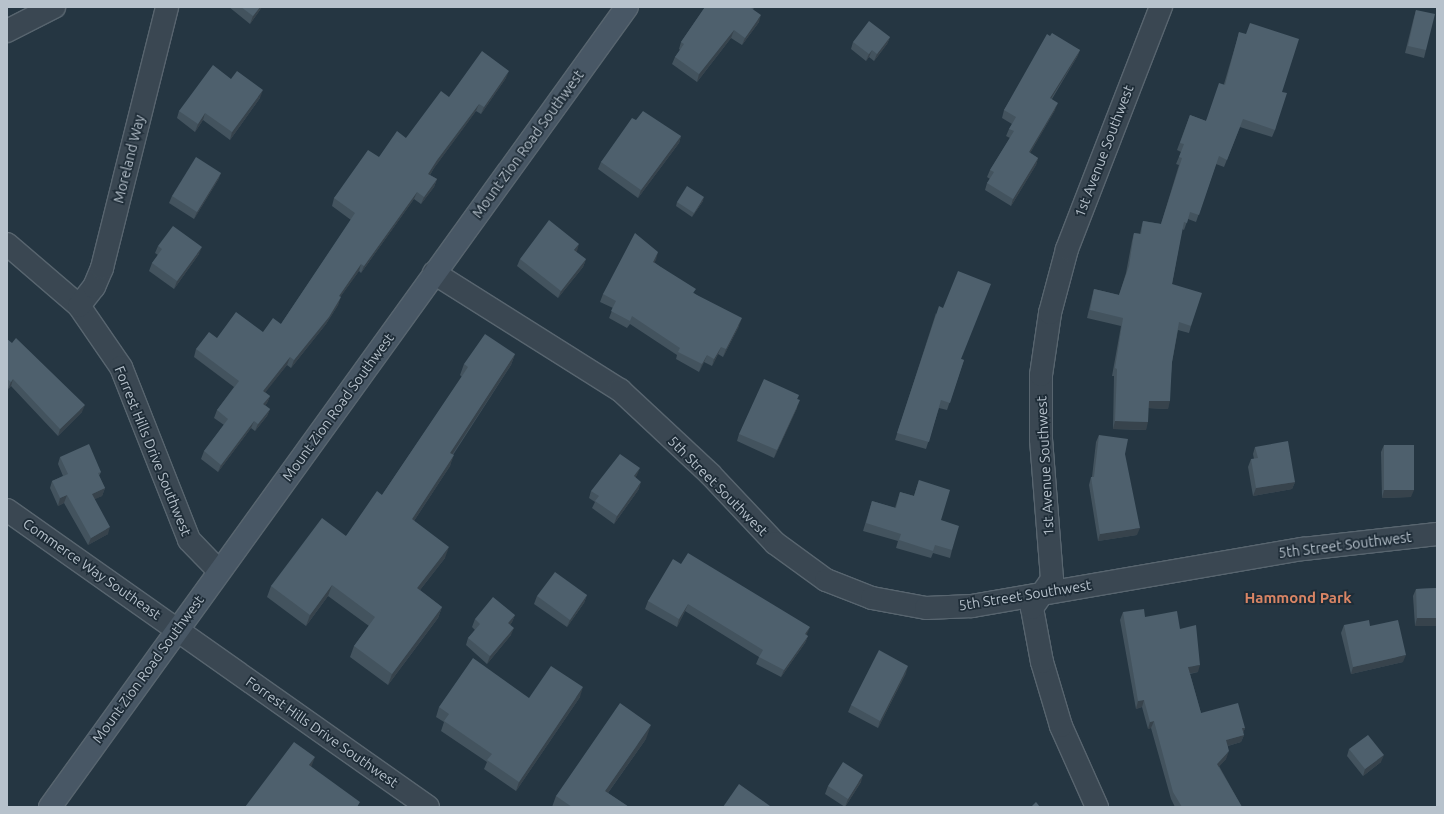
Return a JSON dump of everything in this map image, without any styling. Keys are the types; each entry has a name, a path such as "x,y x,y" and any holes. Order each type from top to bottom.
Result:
{"street":[{"path":"7,31 54,7"},
{"name":"Moreland Way","path":"79,306 94,287 102,268 167,7"},
{"name":"Mount Zion Road Southwest","path":"50,807 219,570 627,7"},
{"name":"1st Avenue Southwest","path":"1097,807 1061,726 1042,662 1032,608 1052,579 1041,439 1041,374 1050,313 1067,249 1161,7"},
{"name":"Forrest Hills Drive Southwest","path":"7,244 79,306 121,367 189,540 219,570"},
{"name":"5th Street Southwest","path":"434,273 620,390 710,474 775,543 826,580 872,598 926,608 972,606 1303,549 1437,534"},
{"name":"Commerce Way Southeast","path":"7,510 177,629"},
{"name":"Forrest Hills Drive Southwest","path":"177,629 428,807"}],"building":[{"path":"241,7 260,7 253,16"},
{"path":"705,7 752,7 751,8 761,15 745,38 734,30 699,74 675,57 684,44 681,42"},
{"path":"1416,10 1435,14 1426,50 1408,46"},
{"path":"869,21 890,37 877,54 872,50 869,54 853,42"},
{"path":"1250,23 1299,39 1282,92 1287,93 1275,130 1243,119 1227,160 1219,156 1199,215 1190,212 1187,223 1184,222 1172,284 1202,293 1191,326 1179,322 1172,362 1170,401 1149,401 1148,422 1115,421 1117,369 1115,368 1123,318 1090,310 1094,289 1119,295 1129,266 1134,233 1141,234 1143,221 1161,224 1182,158 1179,157 1184,144 1180,143 1190,115 1206,121 1219,83 1225,85 1239,32 1246,34"},
{"path":"1052,33 1080,50 1050,98 1058,103 1029,152 1038,158 1013,199 987,183 994,172 990,170 1014,131 1009,129 1016,117 1004,110 1047,34 1050,36"},
{"path":"482,51 509,71 484,107 479,104 437,160 428,174 437,179 424,197 417,192 364,266 361,264 339,296 341,297 329,317 294,360 290,357 263,391 270,396 263,404 270,409 258,424 254,421 221,465 204,451 228,419 217,410 239,381 196,349 209,332 217,338 236,312 263,332 273,318 281,324 355,213 334,198 368,150 379,157 397,131 406,138 441,91 449,97"},
{"path":"213,65 231,79 237,71 263,90 232,132 205,113 198,124 179,111"},
{"path":"643,111 681,136 641,190 601,162 632,118 636,120"},
{"path":"196,157 221,173 197,212 172,196"},
{"path":"687,186 704,197 694,213 677,202"},
{"path":"549,220 579,244 574,250 586,259 561,291 520,259"},
{"path":"173,226 202,247 177,281 152,263 162,249 158,246"},
{"path":"635,233 658,252 653,262 696,289 693,293 742,318 726,349 721,347 714,359 707,355 702,364 678,352 680,348 632,316 630,321 611,311 616,301 603,294"},
{"path":"958,271 991,284 961,359 964,360 950,403 941,400 929,442 897,433 939,306 943,308"},
{"path":"485,334 515,354 450,453 454,455 412,519 449,547 417,588 442,607 392,674 354,646 375,617 332,585 310,615 271,586 322,518 346,536 377,491 382,495 468,367 464,364"},
{"path":"16,338 85,405 60,429 13,379 11,382 7,379 7,339 12,343"},
{"path":"764,379 799,395 797,399 800,400 777,450 739,434"},
{"path":"1099,435 1128,439 1125,454 1140,528 1100,534 1091,477 1094,477"},
{"path":"1288,441 1295,482 1256,488 1251,459 1258,458 1255,447"},
{"path":"89,444 101,472 98,473 105,488 92,494 110,527 91,538 67,495 60,498 52,481 68,474 60,457"},
{"path":"1384,445 1414,445 1414,490 1384,490"},
{"path":"620,454 640,468 634,476 641,482 617,516 595,501 599,496 591,491"},
{"path":"919,480 950,490 941,520 959,526 952,550 935,545 933,551 899,540 901,534 866,523 872,501 896,508 900,492 914,496"},
{"path":"688,553 810,627 805,634 808,636 784,670 759,657 763,650 688,604 679,619 648,601 673,559 681,564"},
{"path":"555,572 587,595 570,620 537,596"},
{"path":"1437,588 1437,618 1417,618 1416,589"},
{"path":"493,597 515,615 508,623 514,628 490,656 468,638 480,624 475,619"},
{"path":"1144,609 1145,617 1177,611 1180,629 1196,625 1200,665 1188,667 1201,713 1238,703 1245,728 1242,728 1244,735 1226,740 1229,751 1217,764 1242,807 1182,807 1173,792 1154,721 1150,722 1144,700 1138,701 1123,612"},
{"path":"1369,620 1370,626 1398,620 1406,655 1353,667 1344,625"},
{"path":"879,650 908,666 880,721 851,705"},
{"path":"473,658 529,698 551,666 583,687 519,782 487,760 492,754 444,721 449,714 439,707"},
{"path":"620,703 651,725 605,791 629,807 572,807 556,796"},
{"path":"1368,735 1384,755 1365,769 1349,749"},
{"path":"294,742 315,757 309,765 360,802 357,807 245,807"},
{"path":"843,762 863,775 848,799 828,786"},
{"path":"739,784 770,806 723,807"},
{"path":"1036,802 1040,807 1031,807"}],"district":[{"name":"Hammond Park","path":"1298,598"}]}
